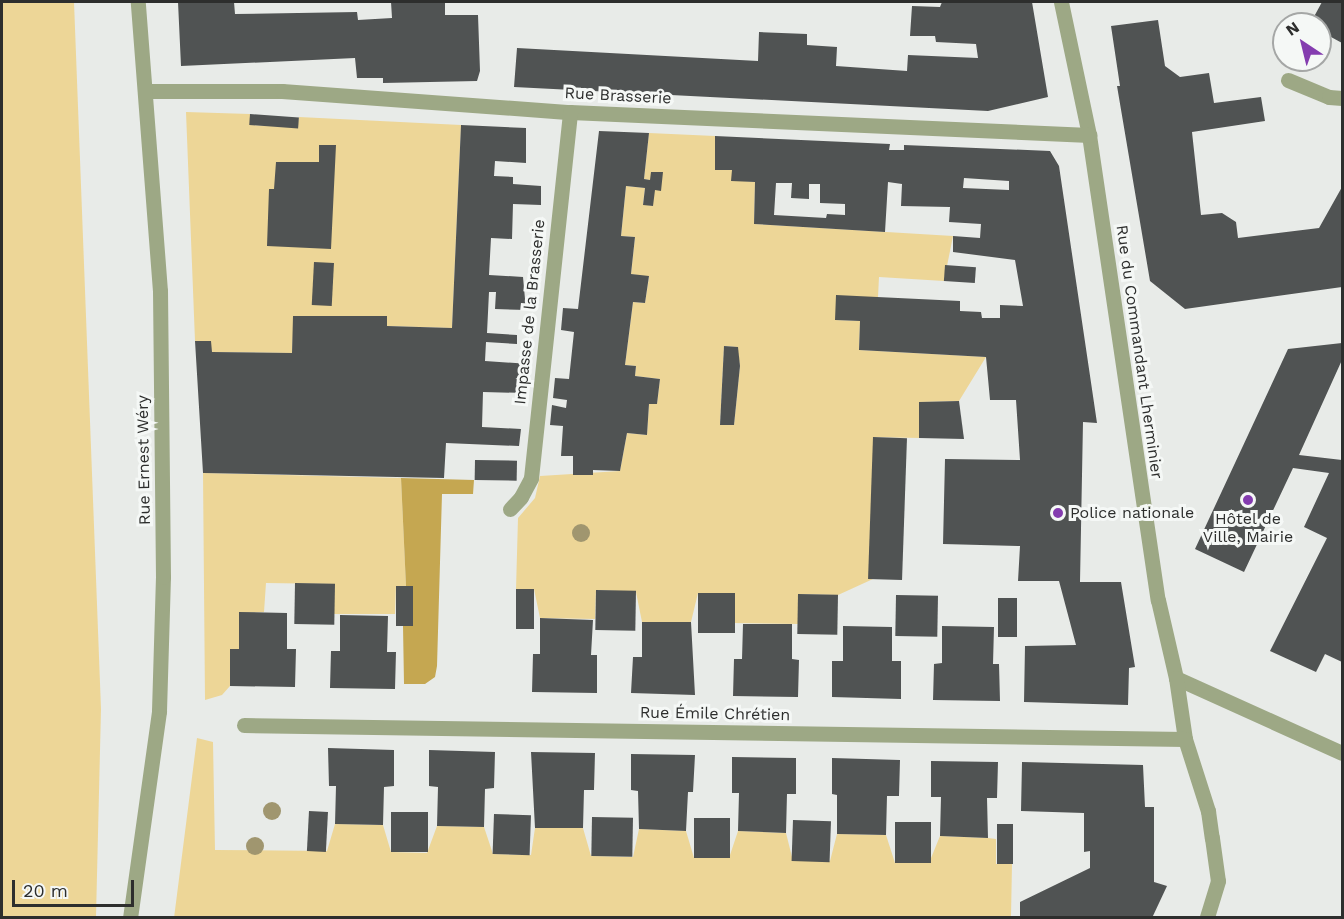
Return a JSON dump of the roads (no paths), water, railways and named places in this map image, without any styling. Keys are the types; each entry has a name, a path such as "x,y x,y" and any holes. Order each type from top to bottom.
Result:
{"street":[{"name":"Rue Ernest Wéry","path":"130,918 159,711 163,577 160,291 138,2"},
{"name":"Rue du Commandant Lherminier","path":"1061,2 1089,135 1140,491 1158,600 1176,678 1185,740 1208,811 1218,881 1207,918"},
{"path":"1288,80 1329,98 1342,98"},
{"name":"Rue Brasserie","path":"146,91 282,91 570,112 1089,135"},
{"name":"Impasse de la Brasserie","path":"510,509 521,497 531,478 570,112"},
{"path":"1176,678 1342,753"},
{"name":"Rue Émile Chrétien","path":"244,725 1185,740"}],"place":[{"name":"Hôtel de Ville, Mairie","path":"1248,500"},
{"name":"Police nationale","path":"1058,513"}]}
